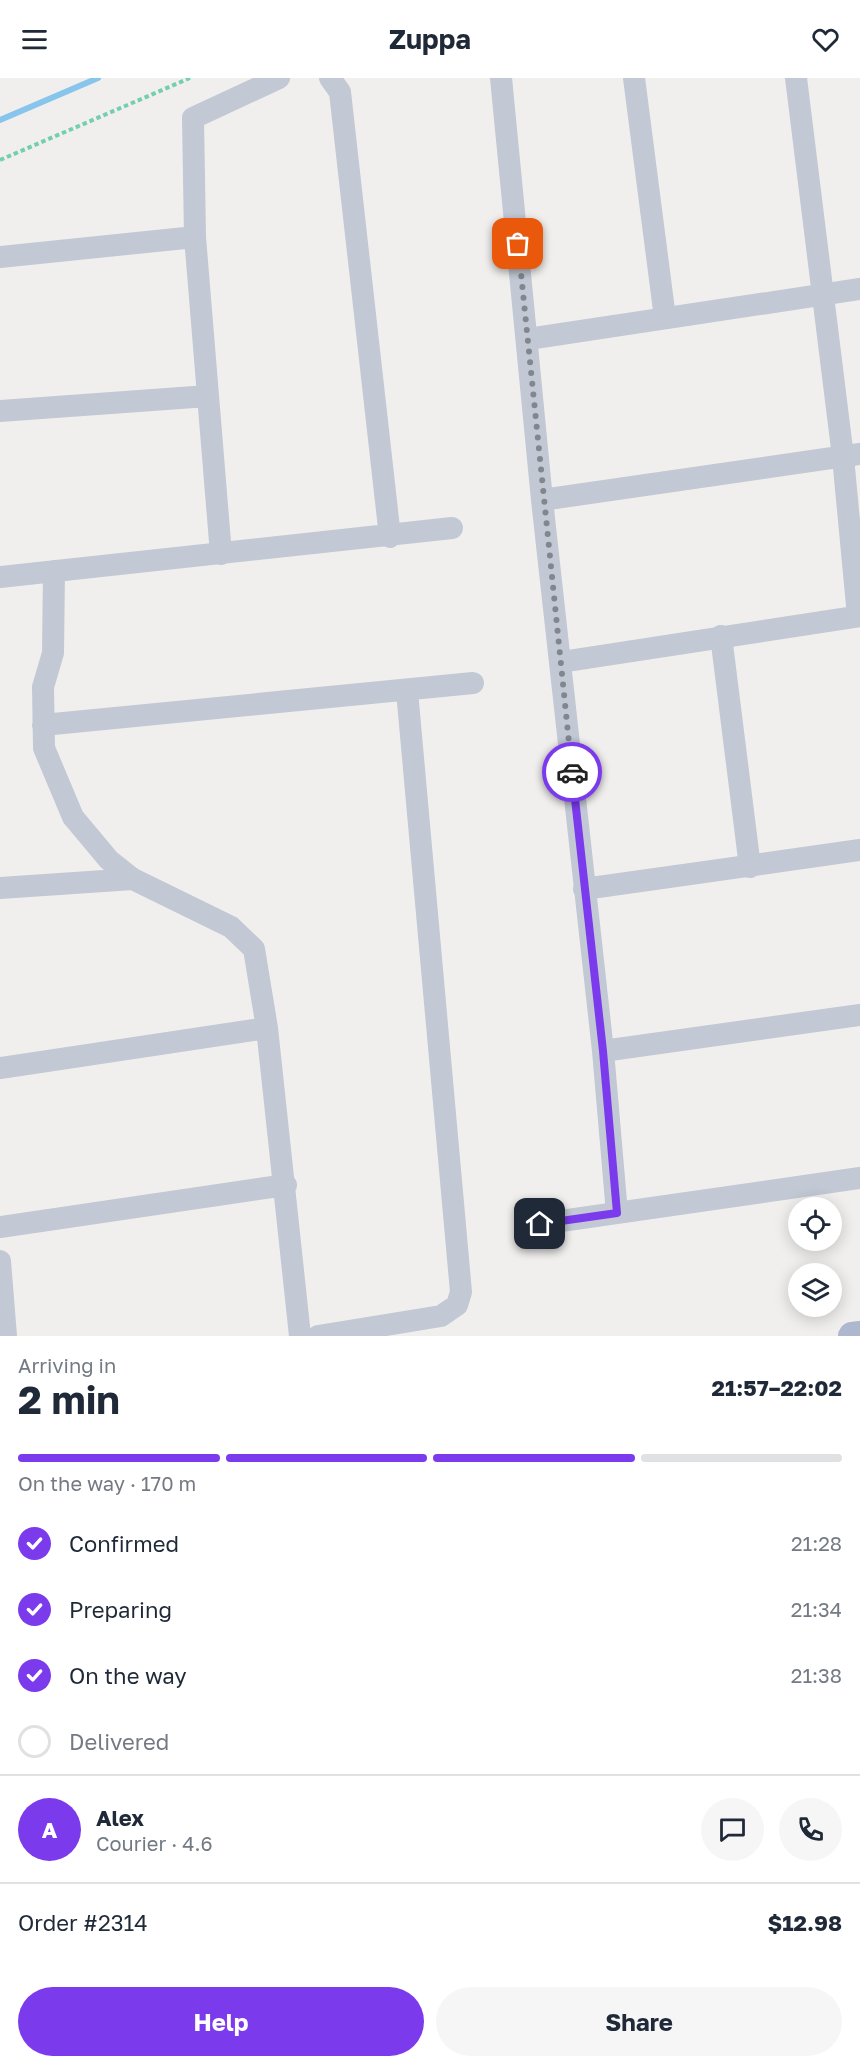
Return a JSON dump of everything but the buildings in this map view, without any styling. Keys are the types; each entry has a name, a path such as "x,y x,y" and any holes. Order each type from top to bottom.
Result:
{"main road":[{"path":"852,1336 860,1335"}],"lane":[{"path":"221,554 195,237 193,118 279,78"},
{"path":"330,78 340,92 390,537"},
{"path":"501,78 542,500 603,1051 617,1213"},
{"path":"634,78 665,318"},
{"path":"561,662 859,616 851,456 822,295 796,78"},
{"path":"0,257 195,237"},
{"path":"528,339 860,289"},
{"path":"0,411 208,396"},
{"path":"542,500 851,456"},
{"path":"0,577 390,537 452,528"},
{"path":"54,571 53,653 43,687 44,748 73,817 109,860 133,879 231,927 254,949 267,1028 286,1185 300,1336"},
{"path":"721,636 750,867"},
{"path":"43,725 473,683"},
{"path":"318,1336 441,1316 456,1305 461,1292 406,691"},
{"path":"584,889 860,850"},
{"path":"0,888 133,879"},
{"path":"603,1051 860,1015"},
{"path":"0,1068 267,1028"},
{"path":"540,1224 860,1178"},
{"path":"0,1227 286,1185"},
{"path":"0,1261 6,1336"}],"path":[{"path":"0,160 190,78"}],"waterway":[{"path":"0,120 98,78"}],"way so far":[{"path":"518,244 542,500 572,772"}],"route":[{"path":"540,1224 617,1213 603,1051 572,772"}]}
